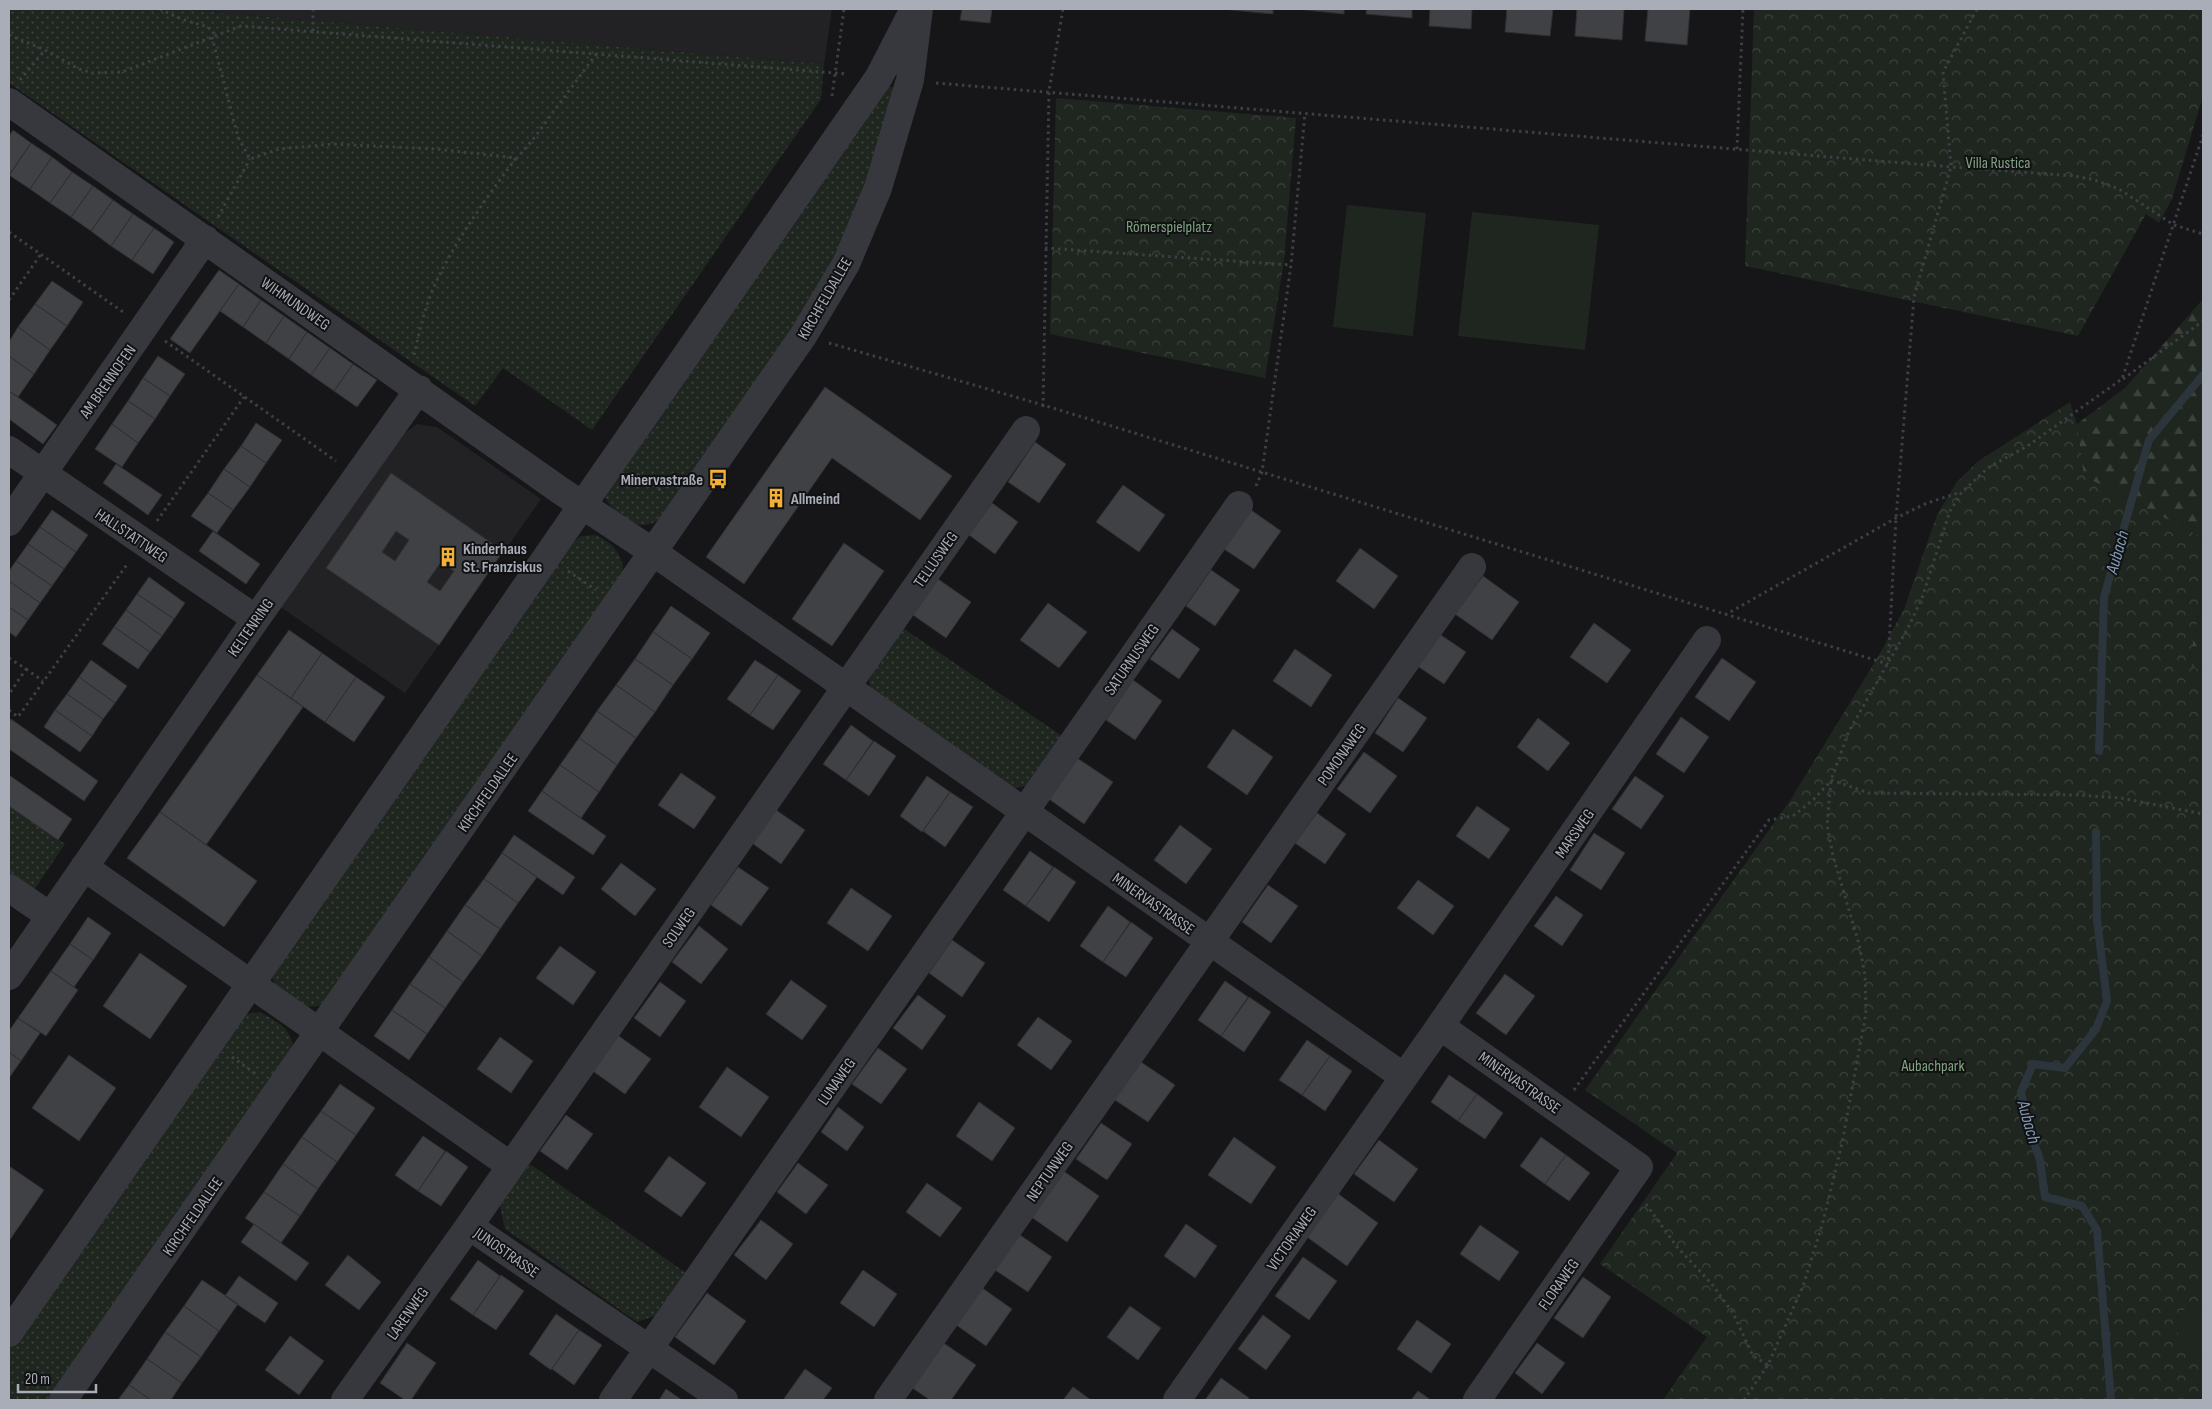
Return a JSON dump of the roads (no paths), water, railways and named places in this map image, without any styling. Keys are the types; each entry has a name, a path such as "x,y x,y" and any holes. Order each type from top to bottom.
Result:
{"street":[{"path":"9,1333 209,1041 878,77 913,9"},
{"name":"KIRCHFELDALLEE","path":"63,1400 803,336 846,264 878,188 910,80 919,9"},
{"name":"WIHMUNDWEG","path":"12,94 205,240 582,505"},
{"name":"AM BRENNOFEN","path":"9,522 205,240"},
{"name":"KELTENRING","path":"9,976 357,476 409,383"},
{"name":"TELLUSWEG","path":"845,687 1026,430"},
{"name":"HALLSTATTWEG","path":"9,450 256,619"},
{"path":"582,505 653,552"},
{"name":"SATURNUSWEG","path":"1024,812 1239,505"},
{"name":"MINERVASTRASSE","path":"653,552 1404,1077"},
{"name":"POMONAWEG","path":"1210,941 1472,567"},
{"name":"MARSWEG","path":"1440,1026 1707,640"},
{"name":"SOLWEG","path":"511,1166 845,687"},
{"name":"LUNAWEG","path":"613,1400 1024,812"},
{"path":"84,867 511,1166"},
{"path":"9,888 50,916"},
{"name":"NEPTUNWEG","path":"888,1400 1210,941"},
{"path":"1404,1077 1440,1026"},
{"name":"MINERVASTRASSE","path":"1440,1026 1559,1110 1634,1174"},
{"name":"VICTORIAWEG","path":"1177,1400 1404,1077"},
{"name":"JUNOSTRASSE","path":"511,1166 469,1226 724,1400"},
{"name":"FLORAWEG","path":"1477,1400 1634,1174"},
{"name":"LARENWEG","path":"345,1400 469,1226"}],"waterway":[{"name":"Aubach","path":"2099,751 2104,597 2149,440 2203,375"},
{"name":"Aubach","path":"2096,832 2097,920 2107,1001 2096,1029 2065,1068 2033,1064 2021,1092 2027,1122 2040,1160 2045,1197 2082,1206 2097,1230 2111,1400"}],"place":[{"name":"Minervastraße","path":"718,479"},
{"name":"Allmeind","path":"776,498"},
{"name":"Kinderhaus St. Franziskus","path":"448,557"}],"park label":[{"name":"Villa Rustica","path":"1998,162"},
{"name":"Römerspielplatz","path":"1169,226"},
{"name":"Aubachpark","path":"1933,1065"}]}
